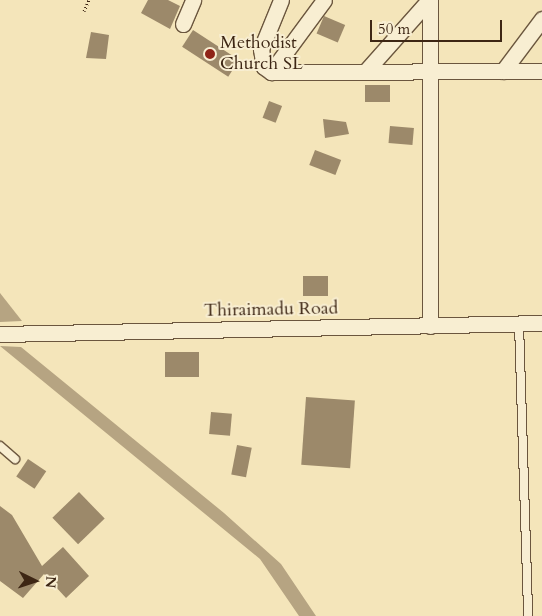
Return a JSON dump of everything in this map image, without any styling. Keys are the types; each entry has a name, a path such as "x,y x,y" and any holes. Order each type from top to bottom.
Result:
{"street":[{"path":"184,24 193,0"},
{"path":"281,0 261,49 264,67 271,72 542,71"},
{"path":"271,72 324,0"},
{"path":"366,72 429,0"},
{"path":"429,0 430,326"},
{"path":"503,71 542,19"},
{"name":"Thiraimadu Road","path":"0,334 542,323"}],"lane":[{"path":"519,324 528,616"},
{"path":"0,446 15,459"}],"path":[{"path":"84,11 90,0"}],"shaded area":[{"path":"0,293 22,321 0,322"},
{"path":"0,346 21,347 224,513 281,564 316,616 299,616 260,559"}],"building":[{"path":"148,0 168,0 180,6 170,29 141,13"},
{"path":"324,16 345,25 338,42 317,33"},
{"name":"Methodist Church SL","path":"193,30 239,60 228,77 182,47"},
{"path":"91,32 109,35 106,59 86,58"},
{"path":"365,85 390,85 390,102 365,102"},
{"path":"269,101 282,106 276,123 263,118"},
{"path":"323,119 346,122 349,134 325,138"},
{"path":"390,126 414,128 412,145 389,143"},
{"path":"315,150 341,160 335,175 309,165"},
{"path":"303,276 328,276 328,296 303,296"},
{"path":"165,352 199,352 199,377 165,377"},
{"path":"306,397 355,400 350,468 301,465"},
{"path":"211,412 232,414 230,436 209,434"},
{"path":"237,445 252,448 246,477 231,474"},
{"path":"28,459 46,471 34,489 16,476"},
{"path":"79,492 105,519 78,544 52,518"},
{"path":"0,506 12,515 42,566 63,547 89,576 66,598 44,574 23,598 0,581"}],"place":[{"name":"Methodist Church SL","path":"210,54"}]}
